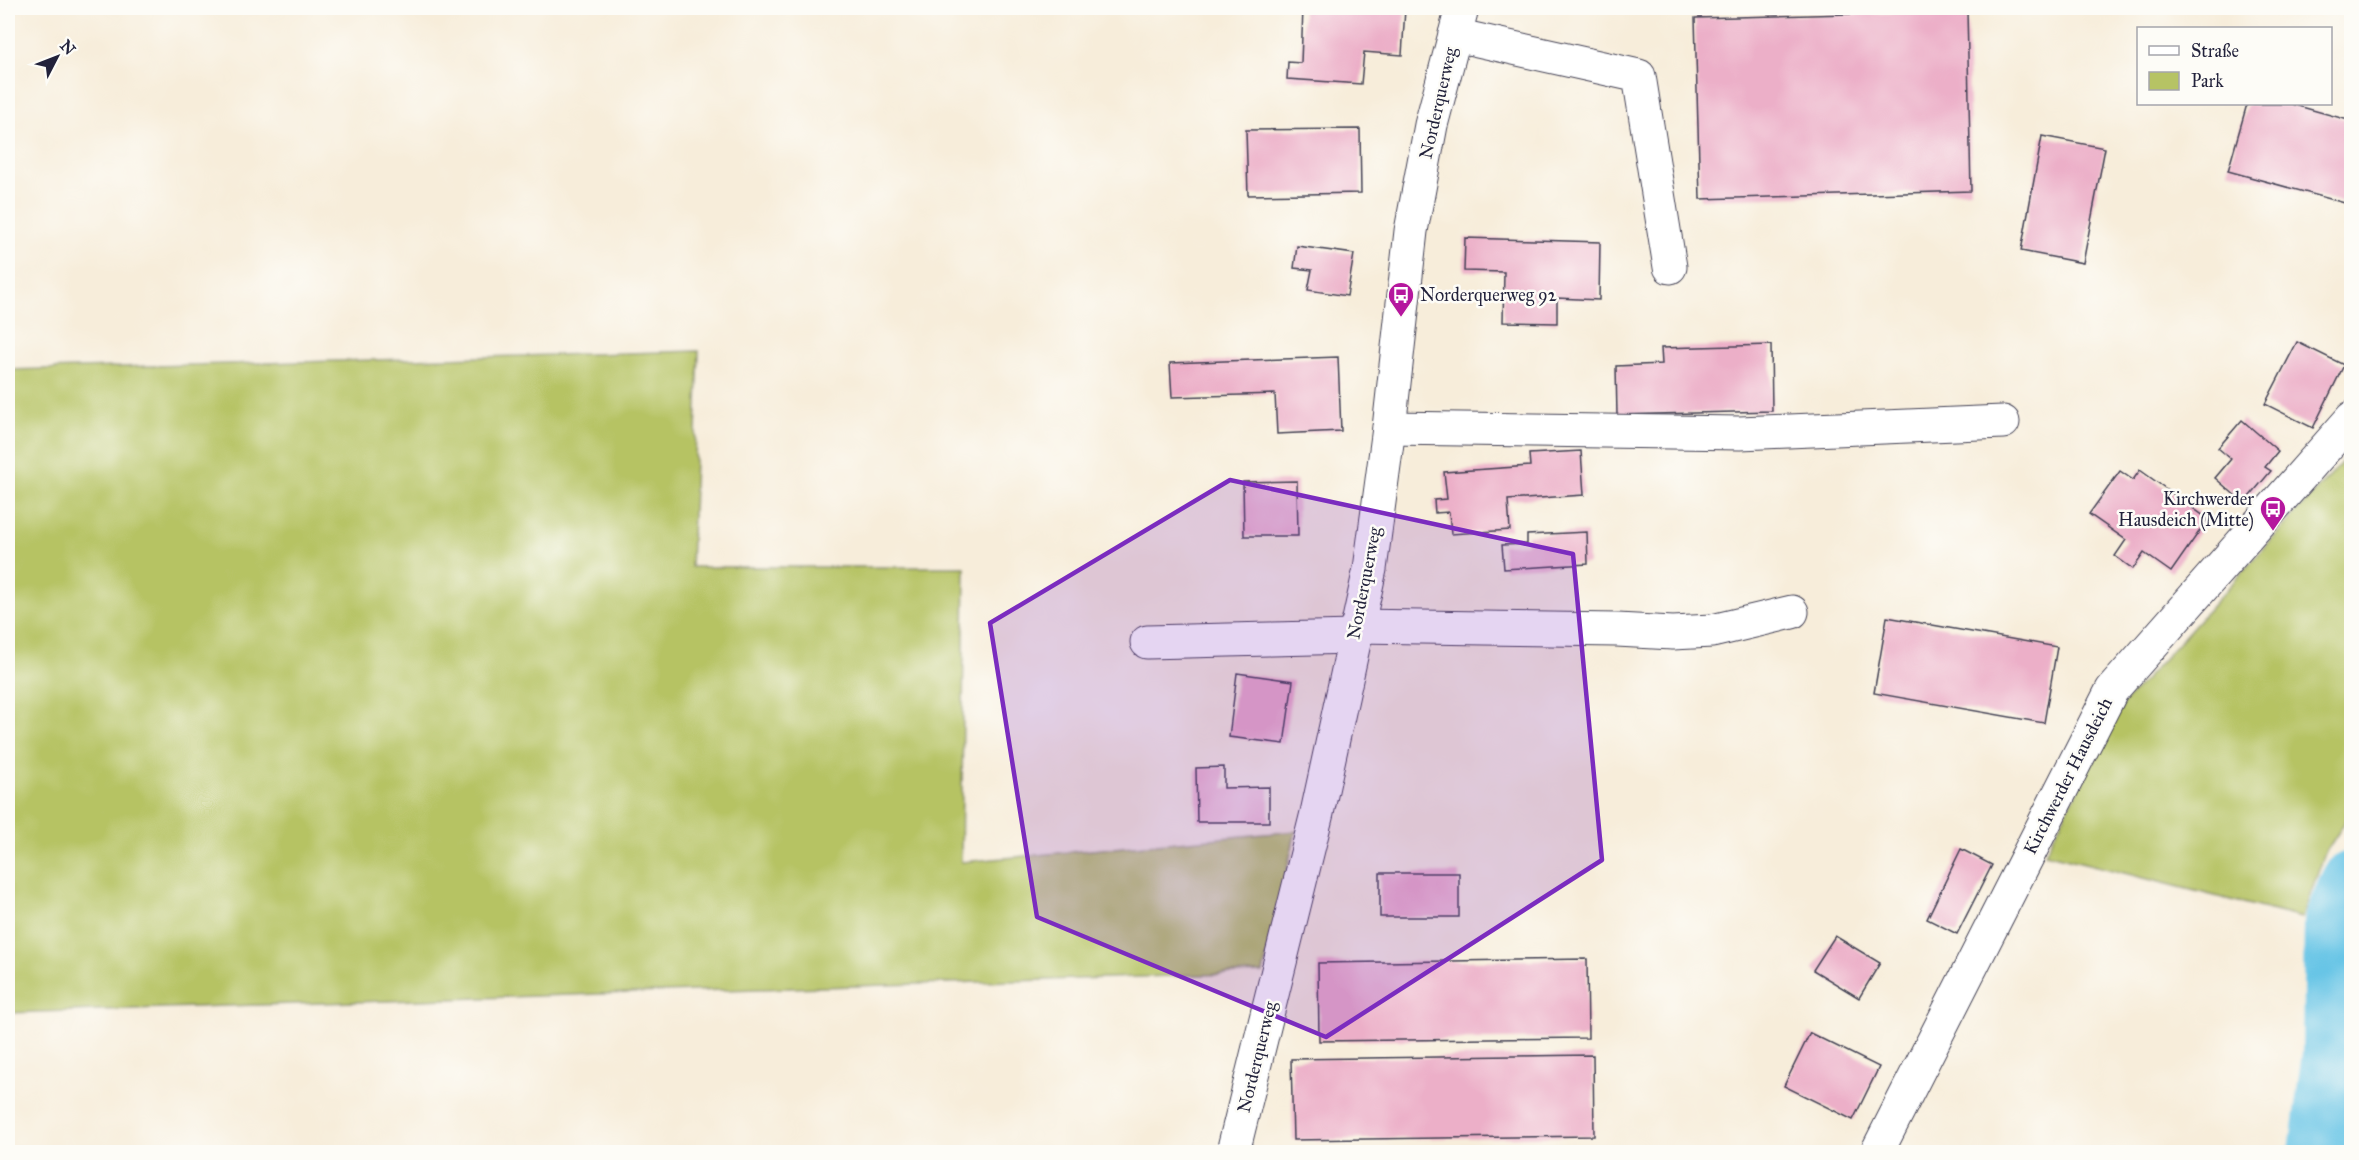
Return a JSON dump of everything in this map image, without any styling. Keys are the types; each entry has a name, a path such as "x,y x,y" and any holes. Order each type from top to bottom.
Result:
{"street":[{"path":"1458,21 1639,76 1670,267"},
{"name":"Norderquerweg","path":"1233,1152 1317,813 1370,569 1389,428 1411,231 1431,125 1458,21"},
{"name":"Kirchwerder Hausdeich","path":"1877,1152 2112,690 2352,418"},
{"path":"1389,428 1740,433 2003,422"},
{"path":"1147,642 1355,632 1617,630 1673,633 1712,631 1792,612"}],"highlighted area":[{"path":"1230,480 1573,554 1602,860 1326,1037 1037,917 990,623"}],"green space":[{"path":"699,351 691,567 965,567 961,862 1296,831 1263,973 8,1013 8,370"},
{"path":"2351,452 2351,813 2325,853 2302,918 2045,853 2123,704"}],"building":[{"path":"1303,8 1405,9 1402,55 1364,52 1361,84 1287,79 1288,62 1301,63"},
{"path":"1967,11 1971,191 1700,199 1695,18"},
{"path":"2247,105 2295,105 2352,121 2352,205 2228,171"},
{"path":"1360,129 1361,193 1248,195 1246,130"},
{"path":"2042,136 2105,148 2083,263 2021,251"},
{"path":"1465,238 1600,242 1599,300 1557,298 1557,323 1503,322 1504,272 1464,271"},
{"path":"1297,246 1354,254 1347,296 1308,290 1312,270 1294,268"},
{"path":"2297,342 2344,365 2313,428 2265,404"},
{"path":"1771,345 1772,411 1617,415 1616,366 1662,364 1661,348"},
{"path":"1338,357 1341,431 1277,434 1275,394 1172,397 1170,363"},
{"path":"2242,420 2278,451 2265,467 2271,471 2244,503 2215,478 2231,459 2218,448"},
{"path":"1581,451 1584,495 1508,500 1510,530 1451,534 1449,512 1435,513 1434,500 1447,499 1444,472 1530,466 1529,454"},
{"path":"2140,470 2208,519 2171,572 2144,553 2133,569 2115,556 2126,540 2089,514 2120,471 2133,480"},
{"path":"1297,481 1298,536 1244,536 1243,482"},
{"path":"1587,532 1588,564 1504,569 1502,545 1527,544 1527,535"},
{"path":"1887,617 2057,647 2044,723 1874,693"},
{"path":"1237,673 1293,681 1284,744 1229,737"},
{"path":"1224,767 1224,788 1269,787 1269,822 1197,822 1196,768"},
{"path":"1961,849 1992,865 1957,934 1927,919"},
{"path":"1380,873 1459,873 1459,917 1380,917"},
{"path":"1835,936 1880,963 1859,998 1813,970"},
{"path":"1587,959 1588,1038 1319,1041 1318,963"},
{"path":"1810,1033 1879,1067 1853,1120 1784,1086"},
{"path":"1593,1055 1594,1136 1293,1140 1291,1059"}],"waterway":[{"path":"2321,1152 2334,1054 2336,921 2352,883"}],"place":[{"name":"Norderquerweg 92","path":"1401,318"},
{"name":"Kirchwerder Hausdeich (Mitte)","path":"2273,532"}]}
